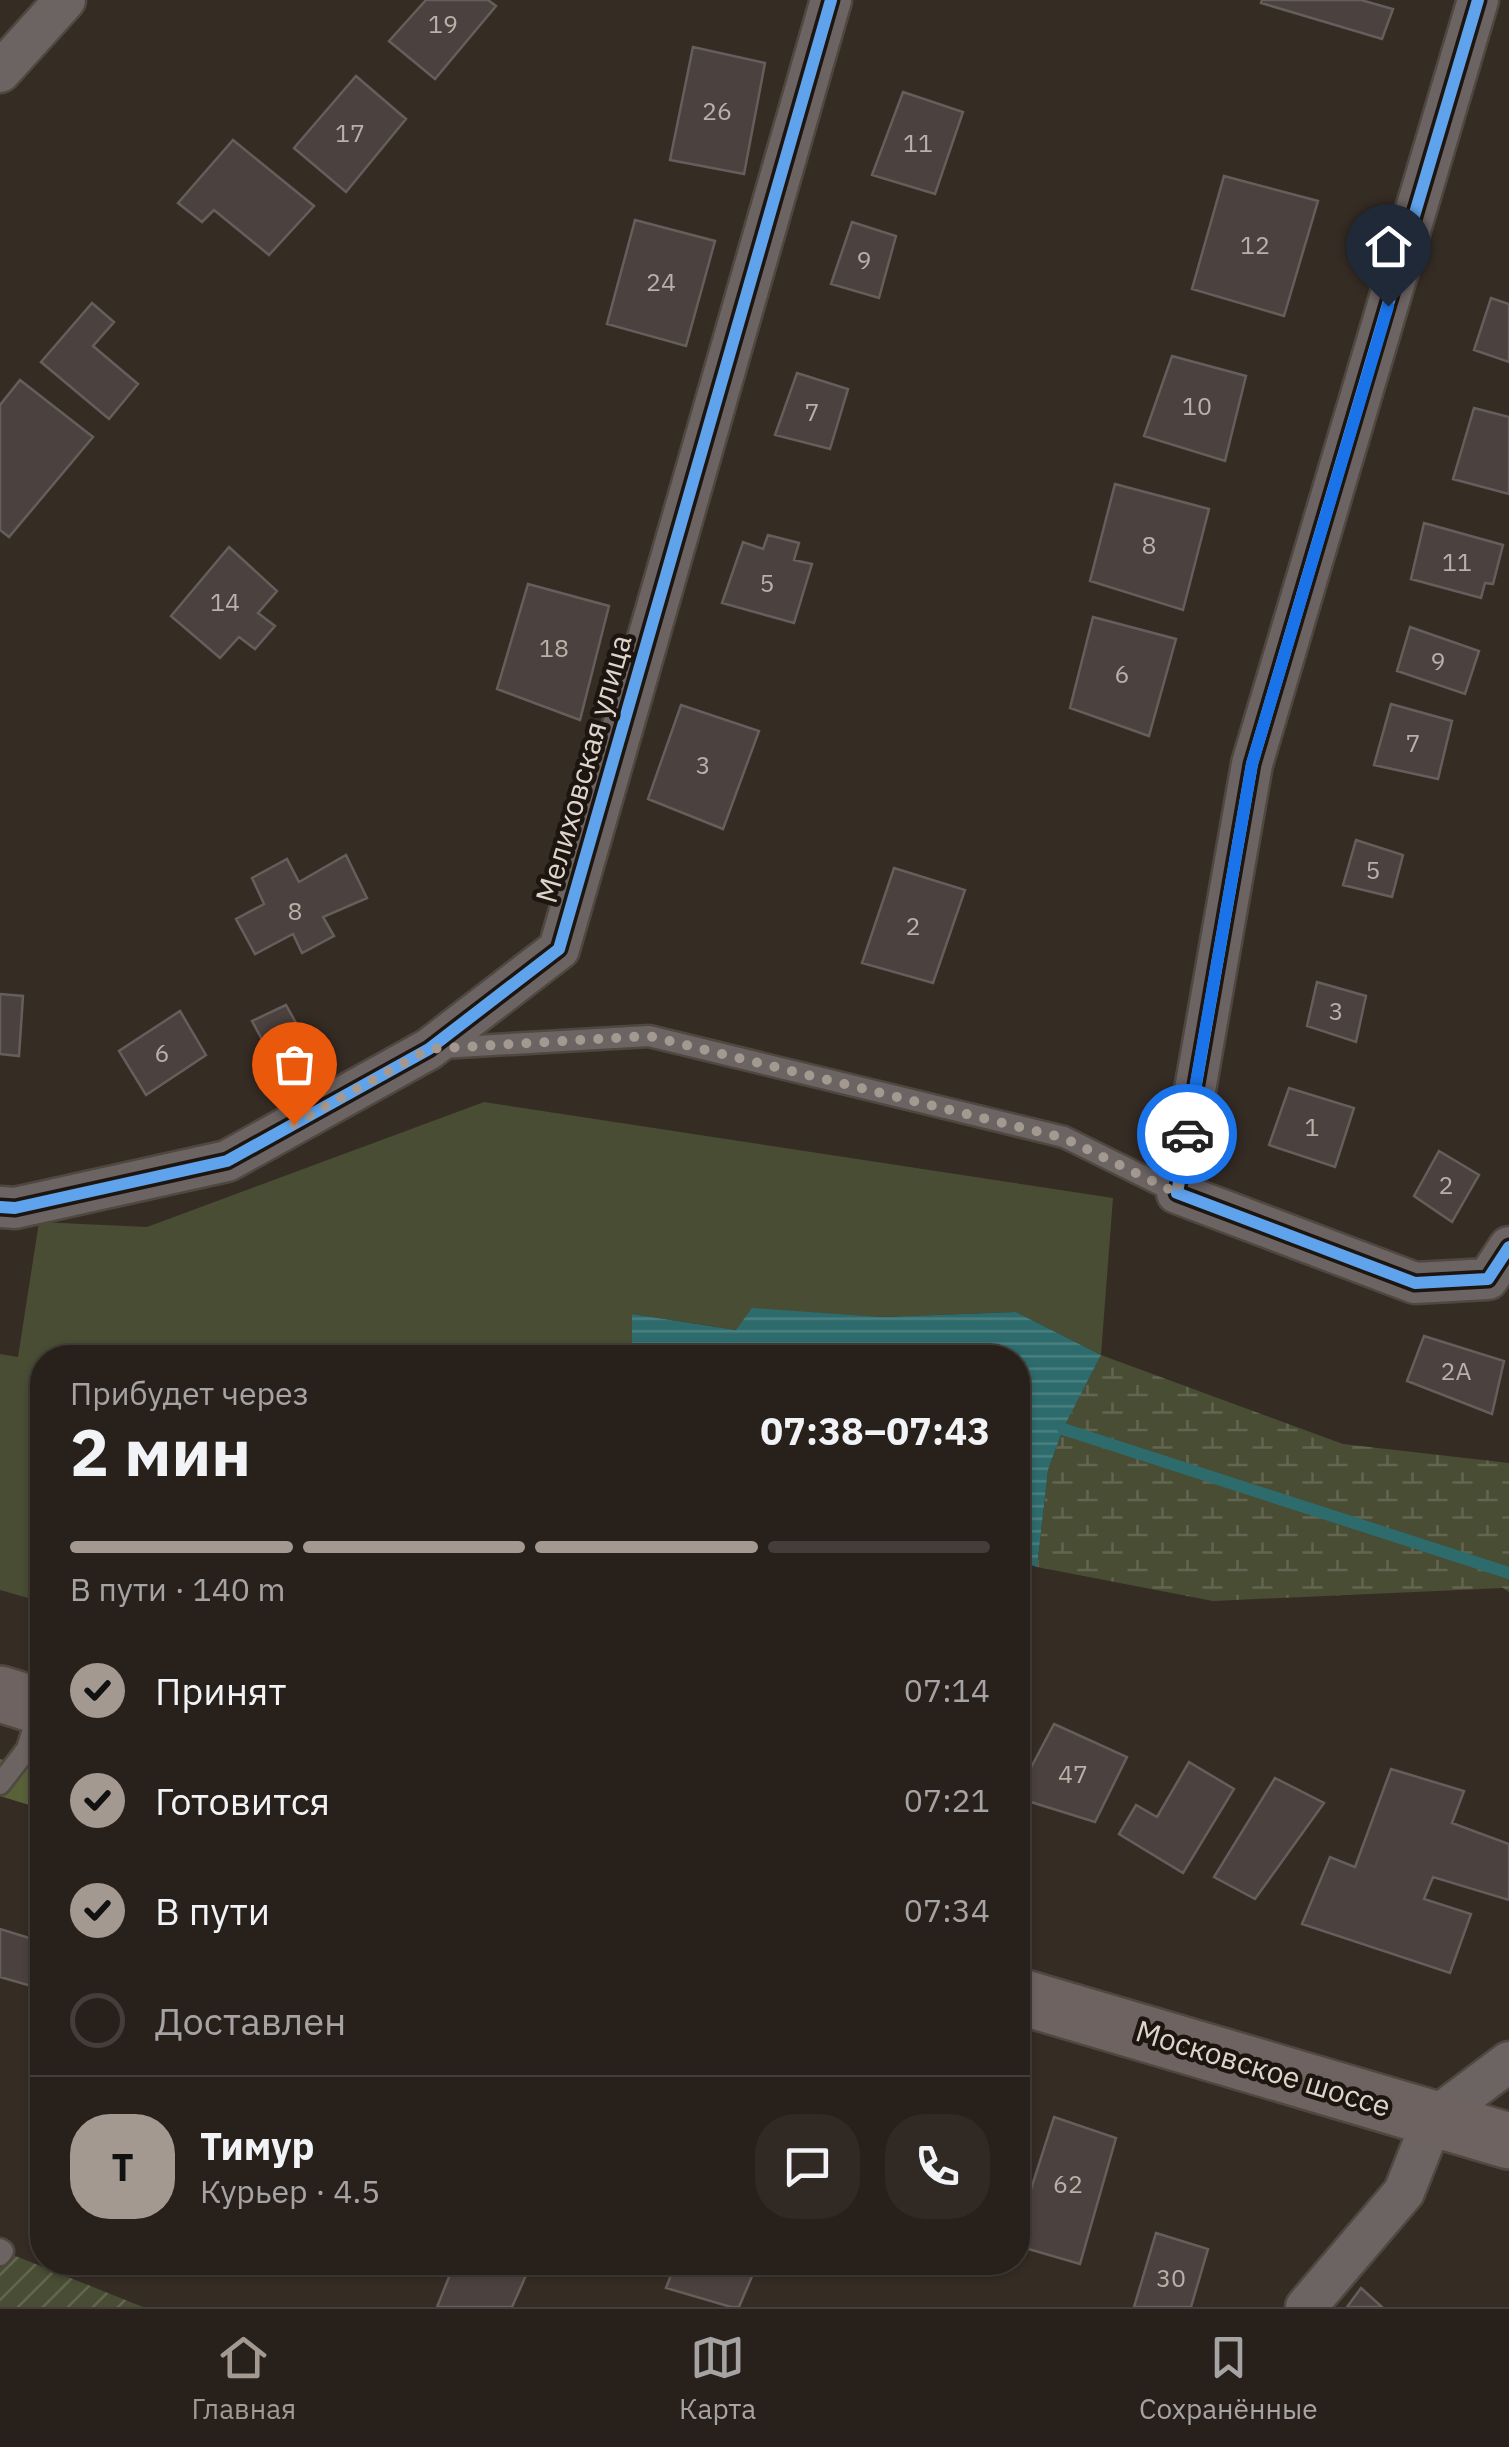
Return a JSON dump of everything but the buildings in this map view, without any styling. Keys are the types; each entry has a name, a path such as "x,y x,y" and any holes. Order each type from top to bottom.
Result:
{"main road":[{"name":"Московское шоссе","path":"1030,2000 1509,2141"}],"street":[{"path":"0,72 65,0"},
{"name":"Мелиховская улица","path":"0,1207 14,1208 227,1161 429,1049 559,949 831,0"},
{"path":"1478,0 1252,764 1177,1193 1415,1283 1488,1279 1509,1247"},
{"path":"1306,2307 1404,2192 1434,2119 1509,2062"}],"lane":[{"path":"429,1049 649,1036 1064,1138 1177,1193"},
{"path":"0,1784 27,1750 28,1703"}],"green space":[{"path":"484,1102 1113,1198 1101,1355 1016,1312 882,1317 752,1309 737,1330 632,1314 632,1345 30,1345 30,1599 0,1590 0,1354 18,1357 39,1222 147,1227"},
{"path":"1101,1355 1343,1444 1509,1463 1509,1592 1503,1588 1213,1601 1037,1567 1048,1470 1063,1429"},
{"path":"0,1759 30,1766 30,1805 0,1796"},
{"path":"0,2249 30,2262 30,2275 63,2275 143,2307 0,2307"}],"water":[{"path":"752,1308 882,1317 1016,1312 1101,1355 1063,1429 1048,1470 1037,1567 1030,1565 1030,1345 632,1345 632,1314 736,1330"}],"waterway":[{"path":"1063,1429 1509,1573"}],"cycle path":[{"path":"0,1207 15,1208 227,1161 429,1049 559,949 831,0"},
{"path":"1478,0 1252,764 1177,1193 1415,1283 1488,1279 1509,1247"}],"way so far":[{"path":"294,1124 429,1049 649,1036 1064,1138 1177,1193 1187,1134"}],"route":[{"path":"1187,1134 1252,764 1388,306"}]}
